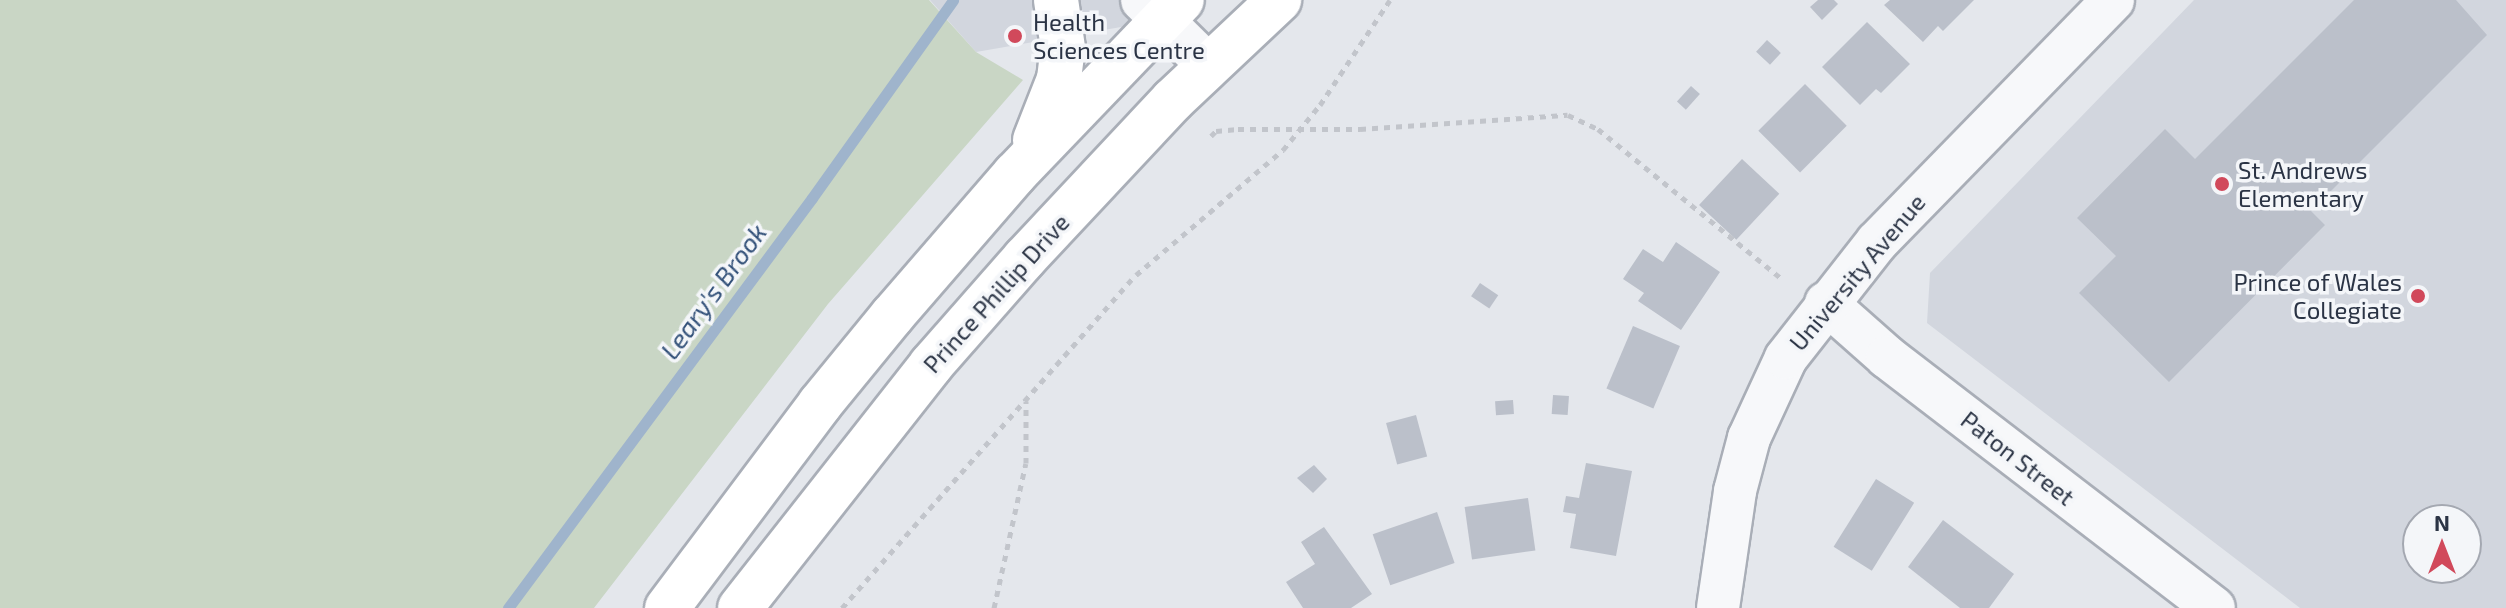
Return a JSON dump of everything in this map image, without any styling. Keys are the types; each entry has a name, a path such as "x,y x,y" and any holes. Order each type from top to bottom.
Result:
{"main road":[{"path":"1015,174 1040,131 1059,79 1063,48 1056,0"},
{"name":"Prince Phillip Drive","path":"740,608 931,365 1035,247 1208,65 1279,0"},
{"path":"667,608 820,404 1162,7"}],"street":[{"name":"University Avenue","path":"1718,608 1735,491 1749,438 1786,358 1826,303 1930,185 2113,0"},
{"path":"1162,7 1208,65"},
{"name":"Paton Street","path":"1826,303 1887,357 2214,608"}],"path":[{"path":"842,608 1136,275 1258,173 1301,129 1390,0"},
{"path":"1211,136 1216,131 1238,129 1360,129 1568,115 1598,129 1781,278"},
{"path":"994,608 1026,463 1026,401"}],"shaded area":[{"name":"Health Sciences Centre","path":"930,0 1182,0 1162,20 976,52"},
{"name":"St. Andrews Elementary","path":"2194,0 2506,0 2506,608 2300,608 1927,323 1930,273"}],"green space":[{"path":"0,0 929,0 976,52 1023,80 828,304 594,608 0,608"}],"building":[{"path":"1818,0 1834,0 1838,4 1822,20 1810,7"},
{"path":"1890,0 1974,0 1943,31 1938,26 1923,42 1884,5"},
{"path":"2354,0 2456,0 2487,35 2311,211 2325,225 2169,382 2079,293 2116,256 2077,218 2165,129 2195,159"},
{"path":"1867,22 1910,64 1881,93 1876,89 1860,105 1822,67"},
{"path":"1767,40 1781,53 1770,65 1756,52"},
{"path":"1805,84 1847,126 1800,172 1758,131"},
{"path":"1691,86 1700,94 1686,110 1677,102"},
{"path":"1742,159 1779,194 1736,240 1699,205"},
{"path":"1676,242 1720,272 1681,330 1638,301 1644,293 1623,279 1643,249 1663,262"},
{"path":"1480,283 1498,295 1489,309 1471,296"},
{"path":"1633,326 1680,346 1653,409 1606,389"},
{"path":"1553,395 1569,396 1568,415 1552,414"},
{"path":"1513,400 1514,414 1496,415 1495,401"},
{"path":"1416,415 1427,457 1397,465 1386,423"},
{"path":"1586,463 1632,471 1616,556 1570,548 1576,514 1563,512 1566,496 1579,498"},
{"path":"1314,465 1327,479 1313,493 1297,478"},
{"path":"1876,479 1914,503 1872,571 1834,547"},
{"path":"1528,498 1535,550 1472,559 1465,507"},
{"path":"1437,512 1455,563 1390,585 1373,534"},
{"path":"1943,520 2014,574 1989,608 1960,608 1908,567"},
{"path":"1324,527 1372,594 1351,608 1303,608 1286,582 1315,564 1301,542"}],"waterway":[{"name":"Leary's Brook","path":"508,608 812,198 953,0"}],"place":[{"name":"Health Sciences Centre","path":"1015,36"},
{"name":"St. Andrews Elementary","path":"2222,184"},
{"name":"Prince of Wales Collegiate","path":"2418,296"}]}
